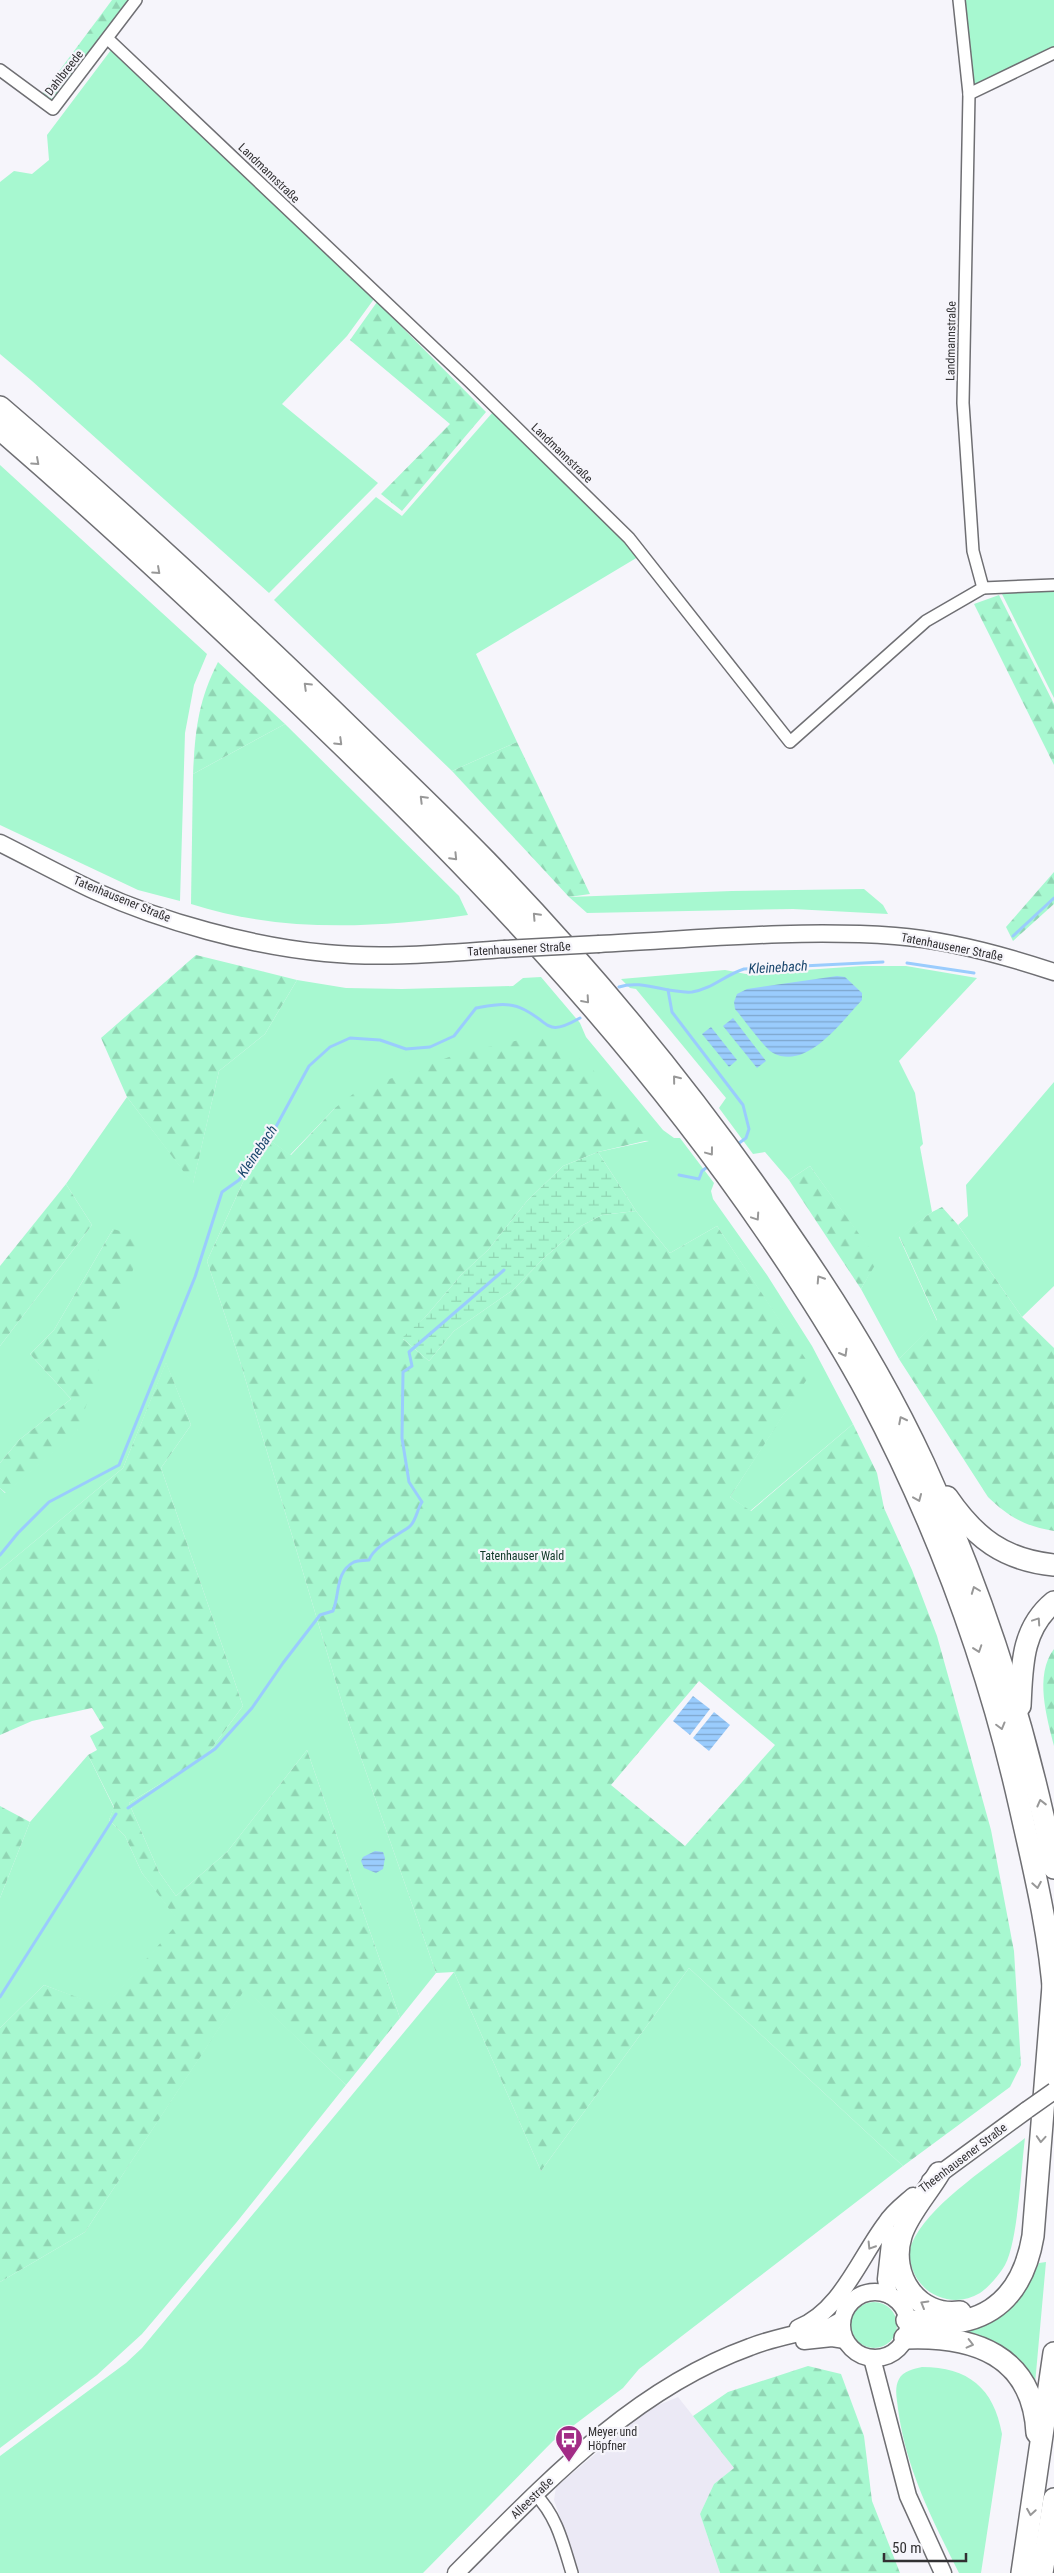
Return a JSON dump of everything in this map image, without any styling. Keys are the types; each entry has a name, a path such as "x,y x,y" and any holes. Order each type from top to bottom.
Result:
{"highway":[{"path":"0,407 228,611 486,861 579,962 854,1332 924,1463 998,1650 1020,1719 1054,1868"},
{"path":"0,430 217,626 392,794 554,963 630,1051 699,1122"},
{"path":"736,1171 868,1394 909,1477 950,1574 988,1679 1011,1764 1032,1860 1054,1992 1034,2236 1025,2268 1004,2302 977,2318 944,2325 906,2329"},
{"path":"924,1463 968,1526 988,1544 1014,1557 1054,1565"},
{"path":"1020,1719 1023,1658 1027,1638 1037,1618 1054,1602"},
{"path":"939,2173 910,2216 901,2235 896,2257 907,2289 925,2307 950,2313 975,2310 1016,2284"},
{"path":"906,2329 923,2337 966,2343 991,2351 1005,2360 1025,2385 1031,2400 1037,2427 1039,2464"},
{"path":"1022,2573 1054,2353"},
{"path":"1042,2573 1054,2499"}],"street":[{"name":"Dahlbreede","path":"0,70 53,109 136,0"},
{"name":"Landmannstraße","path":"960,0 969,94 963,402 973,551 983,588"},
{"name":"Landmannstraße","path":"108,38 469,382 629,538 790,742 926,621 983,588 1054,585"},
{"path":"969,94 1054,53"},
{"name":"Tatenhausener Straße","path":"0,843 96,891 180,922 260,944 326,954 404,956 816,933 897,936 972,949 1054,972"},
{"name":"Theenhausener Straße","path":"889,2295 886,2279 890,2240 893,2228 913,2196 939,2173 1054,2091"},
{"path":"750,2347 802,2327 820,2314 839,2293 885,2223 913,2196"},
{"name":"Theenhausener Straße","path":"870,2292 882,2256 890,2240"},
{"path":"870,2292 889,2295 898,2302 906,2329 898,2348 880,2356 861,2355 852,2349 845,2340 842,2320 852,2301 870,2292"},
{"name":"Alleestraße","path":"456,2573 535,2494 644,2402 712,2364 750,2347 831,2326 842,2320"},
{"name":"Alleestraße","path":"712,2364 794,2342 832,2338 845,2340"},
{"path":"880,2356 886,2369 890,2434 908,2496 944,2573"},
{"path":"535,2494 546,2505 554,2518 572,2573"}],"shaded area":[{"path":"678,2397 734,2468 714,2484 700,2514 720,2573 579,2573 554,2500 556,2487 649,2409"}],"green space":[{"path":"112,0 131,0 52,100 42,94"},
{"path":"965,0 1054,0 1054,47 974,85"},
{"path":"111,50 374,299 347,336 282,404 378,483 269,593 0,354 0,182 14,171 32,174 49,160 47,135"},
{"path":"377,302 486,412 402,511 381,494 450,424 350,340"},
{"path":"493,412 624,540 638,557 476,654 517,742 452,771 274,600 376,497 402,516"},
{"path":"0,465 207,654 194,685 185,733 180,901 138,890 0,825"},
{"path":"1054,590 1054,698 1001,592"},
{"path":"999,595 1054,704 1054,765 974,604"},
{"path":"218,662 285,724 193,774 199,716 206,690"},
{"path":"285,724 459,896 468,915 363,925 294,924 260,920 191,904 193,774"},
{"path":"517,742 590,894 569,897 452,771"},
{"path":"1054,872 1054,904 1013,941 1006,927"},
{"path":"864,889 883,905 888,914 793,909 587,913 569,897 732,891"},
{"path":"196,955 297,980 265,1034 219,1071 193,1184 127,1097 101,1038"},
{"path":"862,966 906,966 977,978 899,1061 915,1093 923,1144 920,1147 932,1212 899,1237 937,1321 899,1359 861,1289 877,1260 810,1166 789,1180 765,1152 753,1154 719,1108 726,1098 636,989 630,988 621,979 725,970 746,974"},
{"path":"541,977 580,1023 586,1037 663,1130 674,1138 680,1138 714,1183 711,1191 713,1199 767,1275 812,1346 853,1424 750,1511 730,1497 812,1370 717,1226 670,1253 636,1211 598,1152 649,1141 335,1108 290,1155 264,1136 207,1261 239,1358 343,1706 436,1973 400,2018 307,1750 227,1852 176,1896 159,1872 129,1803 206,1756 243,1706 161,1468 191,1425 166,1363 123,1468 0,1570 0,1488 5,1493 77,1431 113,1229 54,1330 30,1354 71,1399 19,1440 0,1463 0,1346 92,1225 66,1184 127,1097 193,1183 219,1071 265,1034 297,980 346,988 402,989 513,986 523,978"},
{"name":"Tatenhauser Wald","path":"542,1035 589,1065 649,1140 598,1152 563,1166 527,1201 488,1250 461,1275 427,1315 403,1339 429,1361 454,1331 513,1290 545,1257 581,1226 602,1215 636,1211 670,1253 717,1226 813,1370 730,1497 751,1511 853,1424 877,1473 884,1508 912,1570 937,1636 991,1830 1014,1951 1021,2065 1010,2087 903,2166 689,1968 541,2171 454,1972 436,1973 343,1706 239,1358 207,1261 264,1136 291,1155 335,1108 357,1091 460,1053","holes":["699,1681 775,1745 685,1846 611,1785"]},
{"path":"1054,1082 1054,1286 1022,1317 958,1225 968,1216 966,1185"},
{"path":"598,1152 636,1211 602,1215 581,1226 545,1257 513,1290 454,1331 429,1361 402,1338 427,1315 461,1275 488,1250 527,1201 563,1166"},
{"path":"810,1166 878,1260 861,1289 789,1180"},
{"path":"66,1184 92,1225 0,1346 0,1266"},
{"path":"942,1207 958,1225 1022,1317 1054,1348 1054,1531 1035,1527 1018,1520 988,1497 899,1359 937,1320 899,1236"},
{"path":"113,1229 144,1238 77,1432 6,1493 0,1488 0,1463 19,1440 71,1399 30,1354 54,1330"},
{"path":"166,1362 191,1425 161,1468 243,1706 206,1756 129,1803 159,1872 176,1896 227,1852 307,1750 400,2018 346,2085 245,1989 85,2232 0,2282 0,2028 44,1985 104,2007 179,1922 142,1873 125,1836 109,1820 114,1807 88,1755 97,1750 90,1736 104,1728 92,1708 32,1721 0,1735 0,1570 123,1468"},
{"path":"1054,1649 1054,1746 1046,1710 1043,1684 1048,1659"},
{"path":"88,1755 114,1808 109,1820 125,1836 142,1873 180,1922 104,2008 44,1985 0,2028 0,1898 30,1822"},
{"path":"0,1806 30,1822 0,1898"},
{"path":"689,1968 903,2166 639,2369 623,2388 553,2441 423,2573 0,2573 0,2456 126,2363 142,2348 454,1972 541,2171"},
{"path":"245,1988 346,2085 236,2223 142,2334 97,2375 0,2448 0,2282 85,2232"},
{"path":"1025,2138 1016,2222 1005,2265 987,2288 970,2298 949,2300 931,2292 916,2278 910,2259 911,2246 920,2229 932,2214 962,2186"},
{"path":"1046,2262 1035,2384 1019,2361 1000,2346 976,2336 949,2332 1018,2298 1028,2286 1039,2263"},
{"path":"874,2302 887,2306 893,2312 897,2325 893,2338 887,2344 874,2348 861,2344 855,2338 851,2325 855,2312 861,2306"},
{"path":"808,2366 841,2374 864,2436 872,2501 900,2573 720,2573 700,2514 714,2484 734,2468 693,2416 728,2392"},
{"path":"922,2367 953,2371 976,2383 993,2404 998,2418 1002,2434 981,2573 959,2573 921,2493 907,2452 898,2409 897,2386 903,2374"}],"water":[{"path":"837,976 845,977 862,993 862,1000 823,1041 811,1050 798,1055 786,1057 773,1053 735,1009 734,1002 737,994 747,989"},
{"path":"733,1018 766,1061 757,1068 723,1026"},
{"path":"711,1027 737,1060 729,1067 702,1034"},
{"path":"693,1696 710,1709 690,1735 673,1721"},
{"path":"714,1712 730,1725 709,1751 693,1738"},
{"path":"375,1851 383,1852 385,1858 383,1869 376,1873 364,1868 361,1861 363,1857"}],"waterway":[{"name":"Kleinebach","path":"1013,936 1054,898"},
{"name":"Kleinebach","path":"619,987 637,985 692,992 706,988 744,969 883,962"},
{"name":"Kleinebach","path":"907,963 974,973"},
{"path":"668,990 672,1012 743,1105 749,1129 746,1138 735,1146"},
{"name":"Kleinebach","path":"0,1555 18,1533 49,1502 119,1465 195,1277 222,1192 239,1180 250,1166 272,1134 309,1066 330,1047 350,1038 380,1040 406,1049 430,1047 454,1036 476,1008 501,1004 513,1005 555,1028 580,1018"},
{"path":"679,1175 699,1179 702,1171 710,1165"},
{"path":"128,1808 215,1749 252,1708 283,1663 320,1615 333,1611 341,1577 348,1566 356,1561 369,1560 376,1550 411,1525 422,1502 409,1482 402,1438 403,1372 412,1366 409,1352 504,1270"},
{"path":"0,1997 116,1814"}],"place":[{"name":"Meyer und Höpfner","path":"569,2463"}]}
